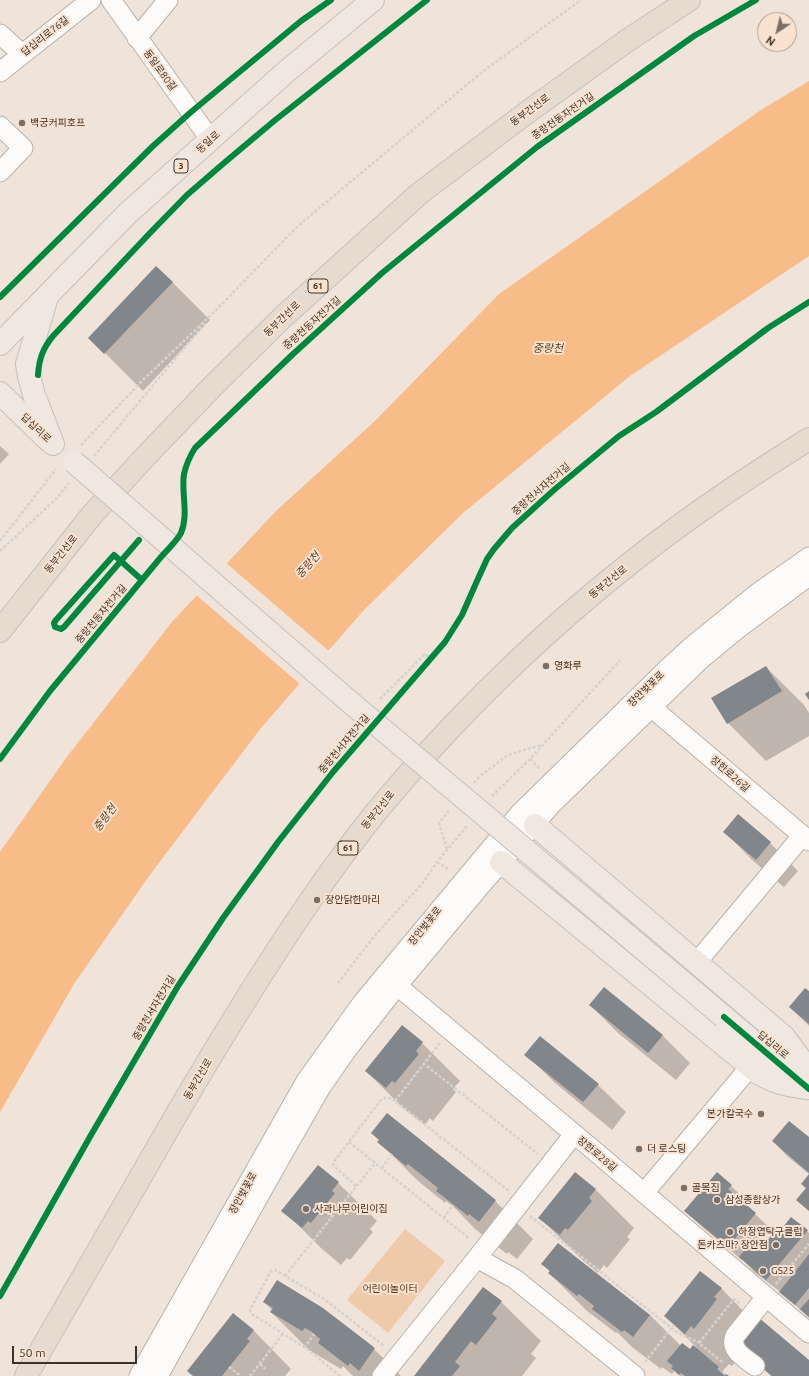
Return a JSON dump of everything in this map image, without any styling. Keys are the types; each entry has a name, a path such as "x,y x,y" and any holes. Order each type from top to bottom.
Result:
{"highway":[{"name":"동부간선로","path":"0,631 91,516 212,387 284,316 420,194 536,106 628,40 689,0"},
{"name":"동부간선로","path":"26,1376 243,1002 282,940 341,856 391,793 447,731 562,619 643,553 719,497 809,439"}],"main road":[{"name":"동일로","path":"0,344 128,213 286,71 373,0"},
{"path":"48,295 28,364 29,376 34,395 53,444"},
{"name":"답십리로","path":"0,393 53,444 344,697 808,1089"},
{"path":"501,862 750,1068 776,1082 787,1086 808,1089 799,1057 789,1042 535,825"}],"street":[{"name":"답십리로76길","path":"0,72 91,0"},
{"name":"동일로80길","path":"111,0 210,139"},
{"path":"137,38 168,0"},
{"path":"0,34 22,54"},
{"path":"0,126 23,148 0,172"},
{"name":"장안벚꽃로","path":"158,1376 321,1087 391,981 520,813 686,652 759,592 809,557"},
{"name":"장안벚꽃로","path":"139,1376 306,1081 362,1002 391,981 535,825 551,805 700,660 734,632 809,576"},
{"name":"장한로26길","path":"651,707 806,839"},
{"path":"697,962 806,839"},
{"name":"장한로28길","path":"391,981 644,1193 769,1293 809,1333"},
{"path":"644,1193 750,1068"},
{"path":"382,1376 476,1251 574,1134"},
{"path":"476,1251 515,1279 627,1373"},
{"path":"755,1366 736,1351 732,1342 734,1336 769,1293"}],"path":[{"path":"0,551 56,498 75,463 144,380 300,225 482,72 581,0"},
{"path":"0,541 75,463 213,313"},
{"path":"425,664 435,653"},
{"path":"380,699 425,654 430,658"},
{"path":"492,796 530,758 620,660"},
{"path":"530,758 544,774"},
{"path":"338,983 376,934 422,884 437,862 467,826"},
{"path":"437,862 454,872"},
{"path":"395,1101 442,1041"},
{"path":"423,1064 541,1156"},
{"path":"356,1186 333,1165 335,1160 349,1142 384,1098 387,1097 395,1101 513,1195"},
{"path":"349,1142 444,1218 476,1251"},
{"path":"382,1168 392,1154"},
{"path":"285,1276 375,1163"},
{"path":"444,1218 453,1205"},
{"path":"322,1209 332,1217"},
{"path":"526,1213 671,1328 699,1343"},
{"path":"769,1293 809,1244"},
{"path":"340,1376 304,1348 253,1316 250,1310 271,1271 275,1270 329,1302 389,1350"},
{"path":"627,1373 674,1325"},
{"path":"250,1376 283,1334"},
{"path":"304,1348 314,1334"},
{"path":"260,1364 266,1369"},
{"path":"229,1367 240,1376"}],"green space":[{"name":"어린이놀이터","path":"405,1229 445,1261 388,1333 347,1300"}],"water":[{"name":"중랑천","path":"809,81 809,256 630,376 463,513 363,611 261,728 149,876 74,984 0,1112 0,852 66,758 172,622 276,511 375,421 499,294 761,110"}],"pier":[{"path":"225,562 330,652 301,685 195,594"}],"building":[{"path":"156,266 173,282 104,354 88,338"},
{"path":"766,666 782,691 727,724 711,698"},
{"path":"809,691 809,700 805,694"},
{"path":"738,814 771,842 756,860 723,832"},
{"path":"604,987 663,1035 648,1053 589,1005"},
{"path":"805,988 809,991 809,1024 789,1007"},
{"path":"402,1025 423,1042 416,1051 419,1054 395,1083 392,1081 386,1088 365,1071"},
{"path":"540,1036 599,1084 583,1102 524,1055"},
{"path":"387,1113 496,1200 479,1222 469,1214 468,1216 436,1191 438,1188 408,1164 406,1166 377,1142 379,1140 371,1133"},
{"path":"789,1121 809,1137 809,1173 772,1141"},
{"path":"318,1165 339,1182 332,1191 335,1193 311,1223 308,1221 302,1228 281,1211"},
{"path":"575,1172 596,1189 589,1198 592,1201 568,1230 565,1228 560,1235 538,1218"},
{"name":"삼성종합상가","path":"717,1172 732,1185 728,1189 756,1213 728,1247 684,1211"},
{"path":"809,1174 809,1211 796,1200 806,1188 801,1184"},
{"path":"791,1217 808,1230 766,1280 739,1257 751,1242 760,1250 776,1229 779,1232"},
{"path":"558,1243 650,1315 633,1337 624,1330 622,1332 592,1309 594,1306 579,1294 577,1296 548,1273 550,1271 541,1264"},
{"path":"809,1254 809,1288 795,1305 779,1292"},
{"path":"700,1271 722,1288 714,1297 717,1299 694,1329 691,1326 685,1334 664,1316"},
{"path":"277,1280 323,1308 375,1348 359,1371 350,1363 348,1366 318,1343 320,1339 312,1332 305,1328 302,1331 270,1312 273,1308 263,1302"},
{"path":"483,1287 502,1301 492,1314 497,1318 476,1345 471,1341 455,1362 460,1366 452,1376 414,1376"},
{"path":"809,1299 809,1317 800,1309"},
{"path":"233,1313 254,1330 247,1339 250,1341 222,1376 193,1376 187,1371"},
{"path":"758,1317 809,1360 809,1376 772,1376 735,1345"},
{"path":"682,1343 690,1349 693,1345 719,1367 717,1369 725,1376 685,1376 681,1373 679,1375 671,1368 673,1366 667,1361"}],"cycle path":[{"path":"0,297 153,146 191,112 301,21 331,0"},
{"path":"38,375 42,354 53,336 187,195 274,121 427,0"},
{"name":"중랑천동자전거길","path":"0,759 50,691 181,533 185,511 183,489 184,474 188,461 195,448 292,355 382,273 537,147 694,36 756,0"},
{"name":"중랑천서자전거길","path":"0,1296 91,1135 178,986 223,918 278,842 333,772 445,642 462,615 487,559 494,549 512,528 555,489 619,436 656,412 768,328 809,302"},
{"path":"139,540 64,627 61,629 55,627 54,623 56,620 114,555 142,580"},
{"path":"724,1017 809,1089"}],"place":[{"name":"백궁커피호프","path":"22,123"},
{"name":"영화루","path":"546,666"},
{"name":"장안닭한마리","path":"317,900"},
{"name":"본가칼국수","path":"761,1114"},
{"name":"더 로스팅","path":"639,1149"},
{"name":"골목집","path":"684,1188"},
{"name":"삼성종합상가","path":"717,1200"},
{"name":"사과나무어린이집","path":"306,1209"},
{"name":"하정엽탁구클럽","path":"730,1232"},
{"name":"돈카츠마? 장안점","path":"776,1245"},
{"name":"GS25","path":"763,1271"}]}
